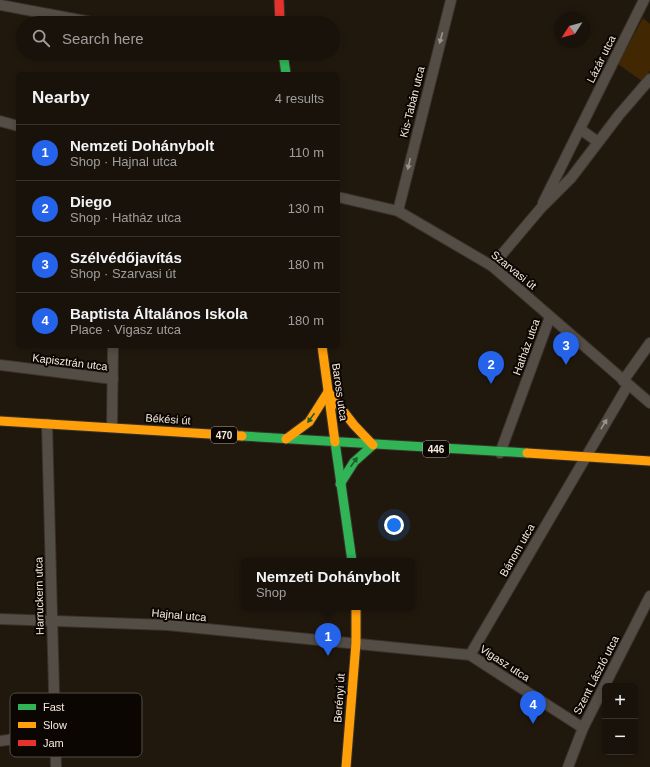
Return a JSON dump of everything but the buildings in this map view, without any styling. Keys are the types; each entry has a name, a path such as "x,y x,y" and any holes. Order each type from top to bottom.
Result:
{"main road":[{"path":"279,0 280,16"},
{"path":"284,60 286,72"},
{"name":"Baross utca","path":"322,348 335,442"},
{"path":"286,439 309,422 328,392 346,416 373,445 354,460 340,484"},
{"name":"Békési út","path":"0,421 335,442"},
{"path":"335,442 352,558"},
{"name":"446","path":"335,442 650,461"},
{"name":"Berényi út","path":"346,767 356,643 356,610"}],"street":[{"name":"Kis-Tabán utca","path":"398,211 451,0"},
{"name":"Lázár utca","path":"541,208 551,185 644,0"},
{"path":"0,5 59,16"},
{"name":"Lázár utca","path":"492,266 541,208 571,178 619,115 650,79"},
{"path":"0,121 16,125"},
{"path":"580,129 598,142"},
{"name":"Szarvasi út","path":"340,197 398,211 492,266 625,383 650,403"},
{"name":"Hatház utca","path":"500,453 550,317"},
{"name":"Bánom utca","path":"470,655 584,458 625,383 650,342"},
{"path":"112,427 113,348"},
{"name":"Kapisztrán utca","path":"0,365 112,379"},
{"name":"Harruckern utca","path":"47,424 54,693"},
{"name":"Szent László utca","path":"568,767 583,728 650,596"},
{"name":"Hajnal utca","path":"0,618 167,625 356,643"},
{"name":"Vigasz utca","path":"356,643 470,655 583,728"},
{"path":"0,741 10,740"},
{"name":"Harruckern utca","path":"56,757 56,767"}],"shaded area":[{"path":"643,18 650,24 650,71 642,81 618,64"}],"traffic: fast":[{"path":"284,60 286,72"},
{"path":"242,436 527,453"},
{"path":"335,442 352,558"},
{"path":"340,484 354,462 373,445"}],"traffic: slow":[{"path":"322,348 335,442"},
{"path":"286,439 309,422 328,392"},
{"path":"329,393 354,425 373,445"},
{"path":"0,421 242,436"},
{"path":"527,453 650,461"},
{"path":"346,767 356,643 356,610"}],"traffic: jam":[{"path":"279,0 280,16"}],"place":[{"name":"Szélvédőjavítás","path":"566,365"},
{"name":"Diego","path":"491,384"},
{"name":"Nemzeti Dohánybolt","path":"328,656"},
{"name":"Baptista Általános Iskola","path":"533,724"}]}
